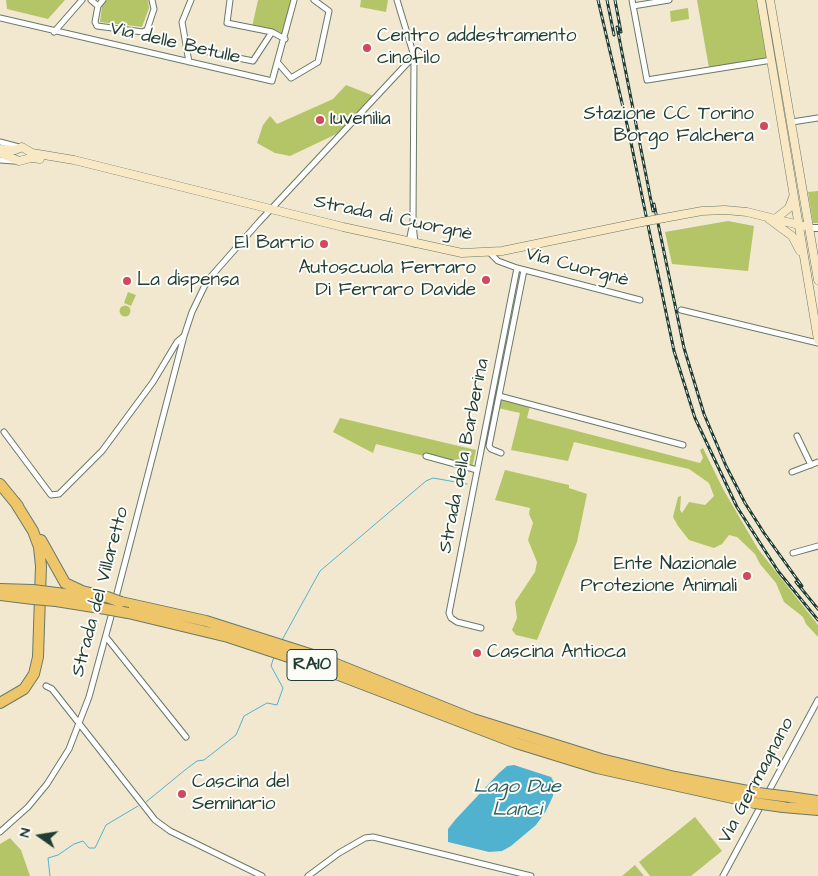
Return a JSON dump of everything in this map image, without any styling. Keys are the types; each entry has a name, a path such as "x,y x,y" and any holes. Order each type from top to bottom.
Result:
{"highway":[{"path":"0,484 34,525 53,564 65,583 107,602"},
{"path":"0,703 24,689 34,674 38,658 41,566 39,547 33,531 14,502"},
{"name":"RA10","path":"0,588 31,596"},
{"name":"RA10","path":"0,595 57,597 107,602 126,606 310,664 597,768 757,798 783,806 818,810"},
{"path":"0,600 31,596"},
{"name":"RA10","path":"757,798 790,797 818,801"}],"main road":[{"path":"761,0 818,342"},
{"path":"770,0 809,228 816,258 818,280"},
{"name":"Strada di Cuorgnè","path":"0,150 36,158 89,165 412,243 462,253 502,251 642,222 713,210 738,211 809,228"},
{"name":"Strada di Cuorgnè","path":"0,154 20,154"},
{"path":"775,219 791,206 793,190"},
{"path":"765,217 792,236 806,262"}],"street":[{"path":"54,32 82,0"},
{"path":"91,0 98,6"},
{"path":"103,0 98,6 95,22 97,26 143,32 147,30 154,10 152,0"},
{"path":"189,62 182,22 191,0"},
{"name":"Via delle Betulle","path":"230,0 227,23 272,32 285,39"},
{"name":"Via delle Betulle","path":"0,18 272,81 285,39 294,0"},
{"path":"278,63 290,78 318,62 328,11 314,0"},
{"path":"397,0 414,56 412,243"},
{"path":"632,0 647,80 772,60"},
{"path":"633,6 669,0"},
{"name":"Via delle Betulle","path":"204,51 252,61 272,32"},
{"name":"Strada del Villaretto","path":"0,832 28,807 47,784 69,749 80,726 106,637 184,336 192,312 213,272 414,56"},
{"path":"792,122 818,118"},
{"name":"Strada di Cuorgnè","path":"0,142 20,154"},
{"name":"Strada di Cuorgnè","path":"0,160 20,154"},
{"path":"809,228 818,228"},
{"name":"Via Cuorgnè","path":"502,251 506,264"},
{"name":"Via Cuorgnè","path":"490,253 496,260 517,268 640,300"},
{"name":"Strada della Barberina","path":"481,628 457,622 451,618 449,612 517,268"},
{"name":"Strada della Barberina","path":"502,452 491,449 489,446 524,270"},
{"path":"681,310 818,342"},
{"name":"Strada del Villaretto","path":"4,432 50,495 59,494 102,451 148,390 177,342 184,336"},
{"name":"Strada della Barberina","path":"499,396 683,445"},
{"path":"797,436 811,465"},
{"path":"426,456 477,470"},
{"path":"792,472 818,462"},
{"path":"793,553 818,546"},
{"path":"106,637 186,737"},
{"path":"46,686 52,689 155,820 170,831 262,876"},
{"name":"Via Germagnano","path":"723,876 818,700"},
{"path":"308,876 347,848 365,838 373,837 530,876"}],"green space":[{"path":"6,0 65,0 48,19 7,9"},
{"path":"107,0 148,0 149,8 142,27 100,22 102,6"},
{"path":"258,0 291,0 284,34 252,27"},
{"path":"361,0 388,0 386,12 360,7"},
{"path":"697,0 759,0 769,58 709,68"},
{"path":"688,8 689,19 671,22 670,11"},
{"name":"Iuvenilia","path":"346,85 374,96 347,129 290,156 275,153 257,143 263,125 270,116 277,124 333,99"},
{"path":"818,191 818,223 813,223 808,192"},
{"path":"728,221 754,226 748,271 672,264 665,232"},
{"path":"128,292 136,295 131,306 124,303"},
{"path":"123,306 127,306 130,311 129,315 123,316 120,313 120,309"},
{"path":"500,399 530,406 527,418 700,463 703,458 700,450 703,448 723,489 758,549 818,625 818,637 806,624 803,617 784,602 776,583 760,564 755,554 737,537 729,535 722,544 714,548 689,540 678,526 673,517 678,497 681,496 680,510 682,513 689,502 705,505 714,496 709,483 689,469 574,442 568,461 511,450 520,413 498,408"},
{"path":"340,418 476,450 472,468 376,444 373,453 333,432"},
{"path":"505,470 569,485 569,488 587,494 577,542 537,640 516,635 512,630 517,618 515,602 535,572 537,562 528,540 533,523 529,514 530,508 495,500"},
{"path":"695,817 722,851 691,876 650,876 639,862"},
{"path":"10,838 21,850 30,876 0,876 0,844"},
{"path":"635,865 644,876 622,876"}],"water":[{"name":"Lago Due Lanci","path":"514,765 551,777 554,782 553,796 546,811 536,825 502,851 489,852 448,842 448,829 455,820 499,773 507,766"}],"waterway":[{"path":"282,640 320,571 426,481 433,478 467,484"},
{"path":"146,802 197,761 204,760 236,735 244,716 267,703 277,705 283,688 271,666 274,657"},
{"path":"50,876 48,858 58,855 74,844 83,841 89,848 95,848 106,825 138,806"}],"railway":[{"path":"598,0 629,133 674,351 695,418 737,507 778,571 818,620"},
{"path":"607,0 614,35"},
{"path":"615,0 621,32"},
{"path":"617,27 653,211"},
{"path":"654,204 684,348 704,414 726,466 745,503 802,586"},
{"path":"796,582 818,609"}],"place":[{"name":"Centro addestramento cinofilo","path":"367,48"},
{"name":"Iuvenilia","path":"320,120"},
{"name":"Stazione CC Torino Borgo Falchera","path":"764,126"},
{"name":"El Barrio","path":"324,244"},
{"name":"Autoscuola Ferraro Di Ferraro Davide","path":"486,280"},
{"name":"La dispensa","path":"127,281"},
{"name":"Ente Nazionale Protezione Animali","path":"747,576"},
{"name":"Cascina Antioca","path":"477,653"},
{"name":"Cascina del Seminario","path":"182,794"}]}
